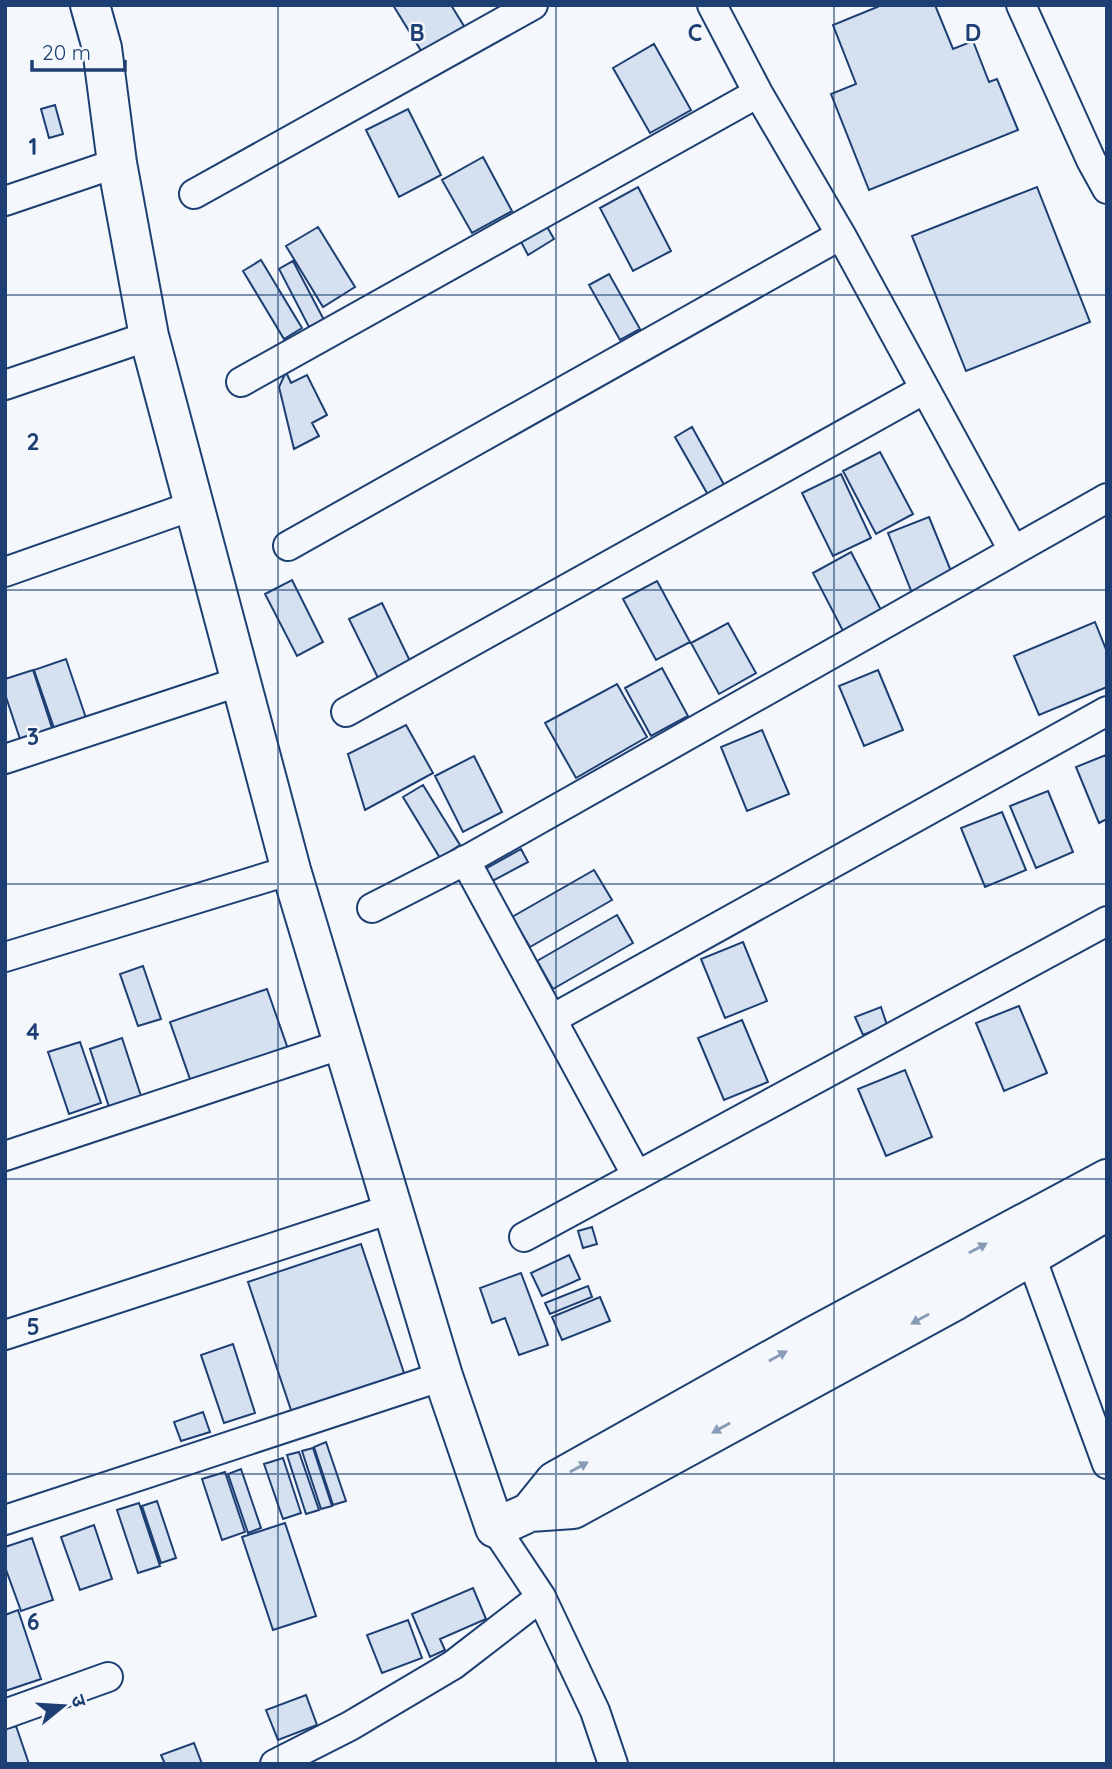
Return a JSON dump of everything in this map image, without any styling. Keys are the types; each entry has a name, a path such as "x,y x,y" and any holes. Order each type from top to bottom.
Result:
{"street":[{"path":"90,5 102,48 117,163 149,336 291,870 443,1376 495,1528 541,1597 595,1711 613,1764"},
{"path":"194,194 533,5"},
{"path":"712,5 758,93 841,236 1013,550"},
{"path":"1021,5 1099,155 1107,189"},
{"path":"241,382 758,93"},
{"path":"5,201 117,163"},
{"path":"288,546 841,236"},
{"path":"5,385 149,336"},
{"path":"346,712 925,389"},
{"path":"372,908 466,860 1107,498"},
{"path":"5,572 195,505"},
{"path":"5,759 241,681"},
{"path":"552,1019 1107,711"},
{"path":"466,860 636,1176"},
{"path":"5,957 291,870"},
{"path":"524,1237 1107,920"},
{"path":"5,1156 343,1044"},
{"path":"530,1513 555,1481 811,1337 1107,1179"},
{"path":"5,1335 394,1208"},
{"path":"495,1528 530,1513 573,1509 1031,1257 1107,1212"},
{"path":"1031,1257 1107,1464"},
{"path":"5,1520 443,1376"},
{"path":"275,1764 350,1726 453,1665 541,1597"},
{"path":"5,1714 108,1677"}],"building":[{"path":"393,5 451,5 467,31 425,57"},
{"path":"882,5 935,5 953,49 973,41 989,82 997,79 1018,130 869,190 831,94 856,84 833,25"},
{"path":"654,44 691,110 650,133 613,68"},
{"path":"55,105 63,134 49,138 41,109"},
{"path":"408,109 441,175 399,197 366,130"},
{"path":"483,157 512,211 472,233 442,180"},
{"path":"638,187 671,251 633,271 600,208"},
{"path":"1037,187 1090,322 966,371 912,236"},
{"path":"546,225 554,239 528,255 520,240"},
{"path":"318,227 355,287 323,307 286,246"},
{"path":"261,260 302,328 284,339 243,271"},
{"path":"293,261 324,320 309,327 279,269"},
{"path":"609,274 640,329 620,340 589,285"},
{"path":"286,372 291,383 307,375 327,415 312,423 319,436 294,449 279,387"},
{"path":"692,427 727,490 711,500 675,437"},
{"path":"880,452 913,514 876,534 843,471"},
{"path":"841,474 871,538 833,556 802,493"},
{"path":"929,517 953,576 912,593 888,533"},
{"path":"851,552 881,610 843,631 813,573"},
{"path":"292,580 323,642 297,656 265,594"},
{"path":"657,581 690,642 656,660 623,599"},
{"path":"382,603 410,661 378,678 349,619"},
{"path":"1095,622 1107,652 1107,687 1039,715 1014,656"},
{"path":"728,623 756,673 719,694 691,643"},
{"path":"66,659 87,721 55,731 34,670"},
{"path":"662,668 688,716 651,736 625,688"},
{"path":"33,670 53,731 21,742 5,694 5,679"},
{"path":"878,670 903,730 864,746 839,686"},
{"path":"617,684 647,737 576,778 545,723"},
{"path":"406,725 433,773 365,810 348,754"},
{"path":"762,730 789,794 747,811 721,747"},
{"path":"1106,755 1107,819 1099,823 1076,767"},
{"path":"474,756 502,812 463,832 435,776"},
{"path":"423,785 460,845 440,858 403,797"},
{"path":"1048,791 1073,852 1036,868 1010,806"},
{"path":"1002,812 1026,870 985,887 961,828"},
{"path":"521,849 528,862 485,885 478,873"},
{"path":"594,870 612,900 530,947 512,917"},
{"path":"617,915 633,943 553,989 537,961"},
{"path":"743,942 767,1001 725,1018 701,959"},
{"path":"143,966 161,1019 138,1026 120,974"},
{"path":"267,989 288,1049 191,1082 170,1022"},
{"path":"1019,1006 1047,1073 1004,1091 976,1023"},
{"path":"881,1007 887,1025 863,1035 855,1017"},
{"path":"742,1020 768,1082 724,1100 698,1038"},
{"path":"122,1038 142,1099 110,1110 90,1049"},
{"path":"80,1042 101,1103 69,1114 48,1052"},
{"path":"905,1070 932,1137 886,1156 858,1089"},
{"path":"592,1227 597,1244 583,1248 578,1231"},
{"path":"361,1244 406,1379 293,1416 248,1282"},
{"path":"569,1255 580,1279 542,1296 531,1273"},
{"path":"521,1273 548,1345 519,1355 505,1318 492,1323 480,1288"},
{"path":"588,1286 592,1297 550,1314 545,1303"},
{"path":"600,1297 610,1321 562,1340 552,1317"},
{"path":"233,1344 255,1413 224,1423 201,1355"},
{"path":"203,1412 210,1432 181,1441 174,1422"},
{"path":"326,1442 346,1501 333,1505 314,1447"},
{"path":"313,1448 332,1506 321,1509 302,1451"},
{"path":"299,1452 319,1510 306,1514 287,1455"},
{"path":"283,1458 301,1513 283,1519 264,1464"},
{"path":"241,1469 261,1528 248,1533 228,1474"},
{"path":"225,1472 245,1532 222,1540 202,1479"},
{"path":"157,1501 176,1558 161,1563 142,1506"},
{"path":"139,1503 160,1566 138,1573 117,1510"},
{"path":"285,1523 316,1616 273,1630 242,1537"},
{"path":"94,1525 112,1579 80,1590 61,1537"},
{"path":"32,1538 53,1600 21,1611 5,1567 5,1547"},
{"path":"473,1588 486,1619 440,1639 445,1650 430,1657 412,1614"},
{"path":"18,1610 41,1679 5,1691 5,1615"},
{"path":"408,1620 422,1658 382,1673 367,1635"},
{"path":"306,1695 317,1725 278,1740 266,1710"},
{"path":"16,1726 29,1764 5,1764 5,1729"},
{"path":"194,1743 202,1764 165,1764 161,1755"}]}
